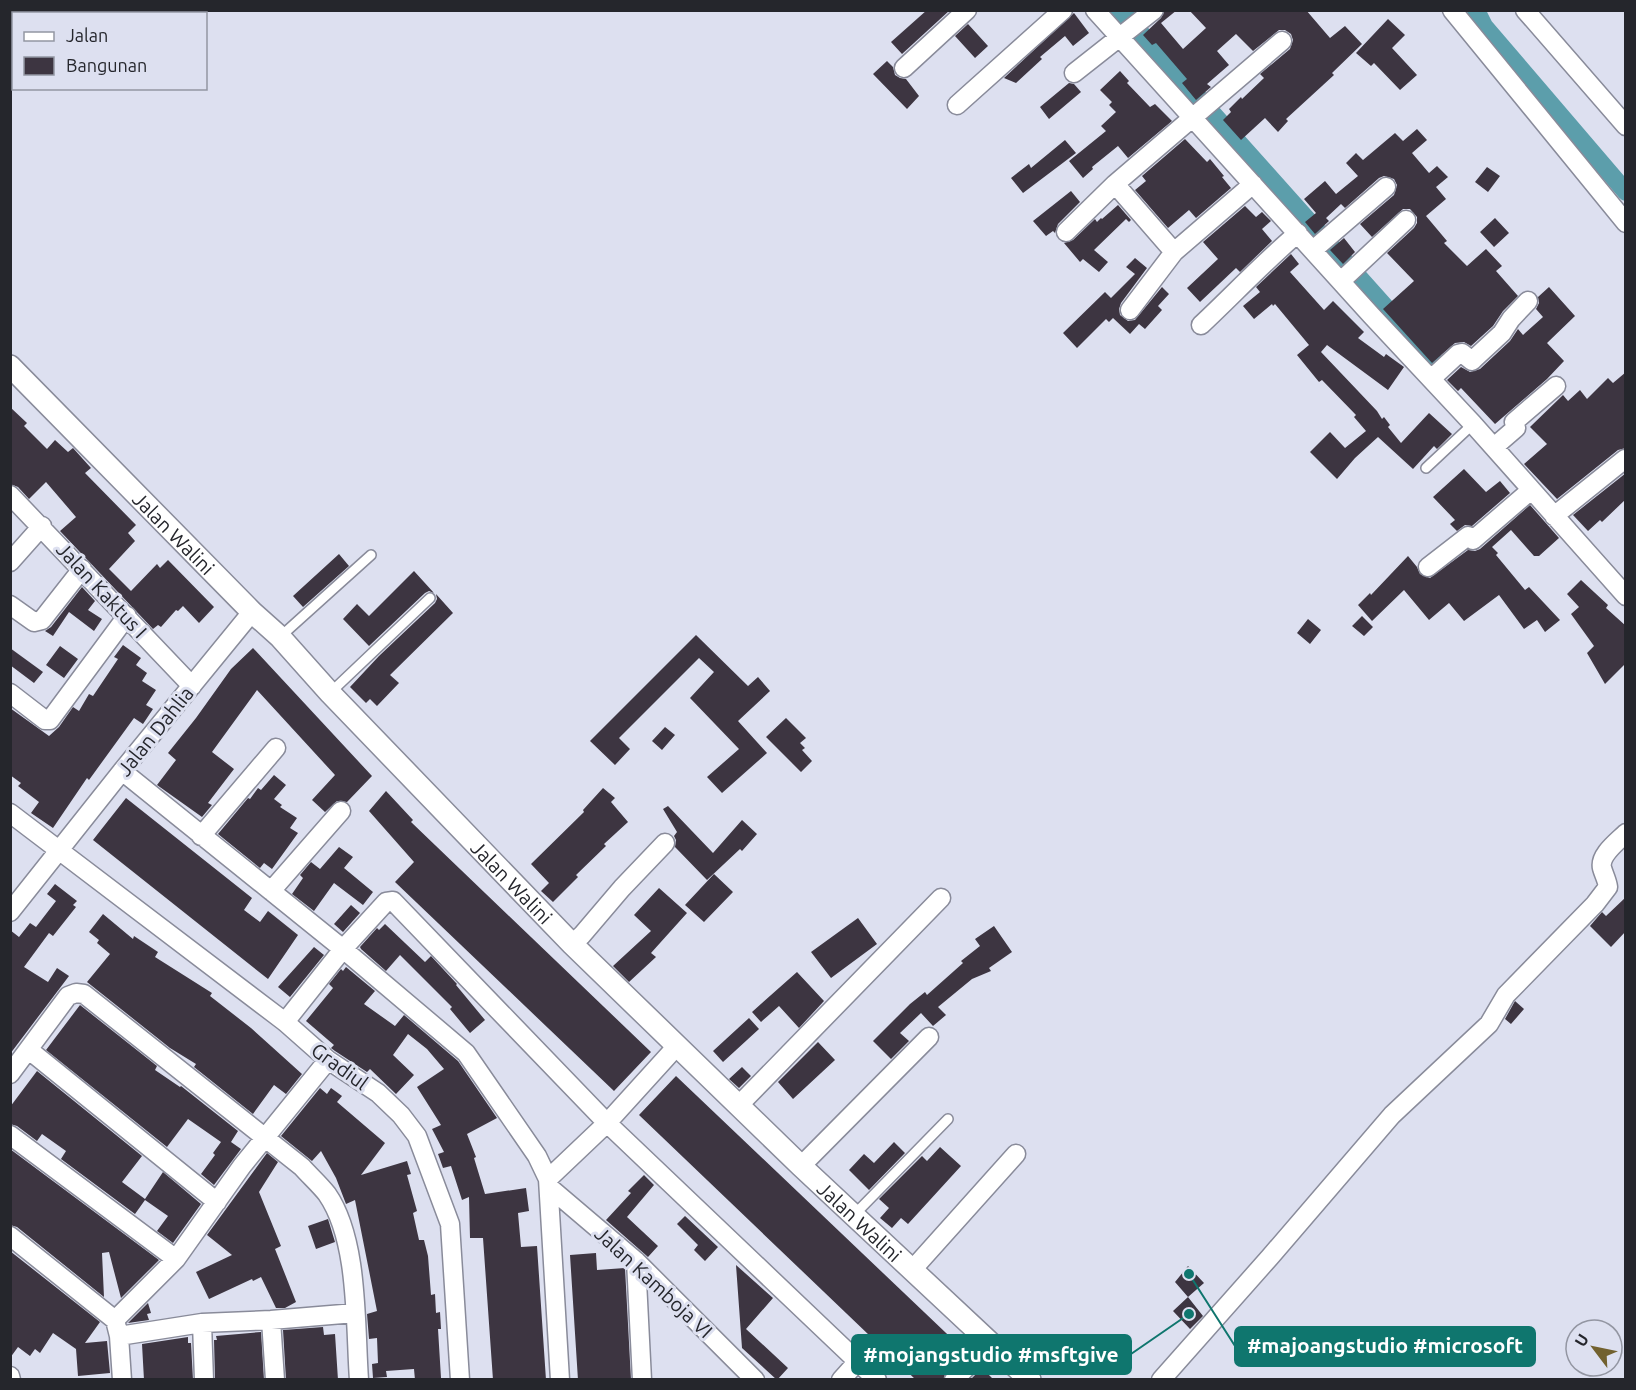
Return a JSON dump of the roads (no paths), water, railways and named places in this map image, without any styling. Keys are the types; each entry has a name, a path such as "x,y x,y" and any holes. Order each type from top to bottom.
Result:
{"street":[{"path":"904,68 967,10"},
{"path":"957,105 1063,10"},
{"path":"1095,10 1128,33 1197,113 1253,184 1298,233 1319,246 1435,375 1473,424 1497,444 1531,490 1558,511 1626,596"},
{"path":"1074,73 1128,33 1154,10"},
{"path":"1452,10 1626,223"},
{"path":"1525,10 1626,126"},
{"path":"1066,232 1115,184 1282,41"},
{"path":"1115,184 1174,252"},
{"path":"1130,310 1174,252 1253,184"},
{"path":"1319,246 1386,187"},
{"path":"1346,276 1406,220"},
{"path":"1201,325 1258,271 1266,260 1298,233"},
{"path":"1435,375 1458,354 1462,353 1472,361 1503,333 1511,319 1528,301"},
{"name":"Jalan Walini","path":"10,366 252,612 280,637 330,693 572,944 801,1166 1030,1380"},
{"path":"1497,444 1516,428 1514,422 1556,386"},
{"path":"1558,511 1625,459"},
{"path":"1428,567 1468,536 1473,540 1531,490"},
{"name":"Jalan Kaktus I","path":"10,495 192,686"},
{"path":"10,562 42,526"},
{"path":"10,605 34,621 42,620 82,569"},
{"name":"Jalan Dahlia","path":"10,912 252,612"},
{"path":"10,693 45,720 50,720 127,616"},
{"path":"201,836 276,748"},
{"path":"122,771 343,949 466,1053 537,1156 549,1183 560,1380"},
{"path":"271,891 341,811"},
{"name":"Gradiul","path":"10,813 285,1022 328,1060 378,1093 401,1115 417,1136 450,1224 460,1380"},
{"path":"1161,1380 1392,1115 1489,1024 1506,995 1595,904 1608,887 1602,867 1605,854 1626,833"},
{"path":"572,944 665,843"},
{"path":"738,1106 941,898"},
{"path":"285,1022 343,949 386,902 393,901 608,1123 877,1380"},
{"path":"10,1074 68,996 76,993 84,994 302,1167 327,1194 340,1220 347,1246 352,1270 359,1380"},
{"path":"801,1166 929,1037"},
{"path":"549,1183 608,1123 676,1047"},
{"path":"29,1050 217,1202"},
{"path":"117,1328 176,1259 264,1137 328,1060"},
{"path":"10,1135 176,1259"},
{"path":"912,1270 1016,1154"},
{"name":"Jalan Kamboja VI","path":"549,1183 636,1261 747,1377"},
{"path":"10,1236 117,1328 122,1380"},
{"path":"636,1261 642,1380"},
{"path":"117,1328 355,1313"},
{"path":"271,1320 275,1380"},
{"path":"202,1323 204,1380"},
{"path":"954,1380 991,1342"},
{"path":"841,1380 858,1361"}],"lane":[{"path":"1426,468 1473,424"},
{"path":"280,637 371,555"},
{"path":"330,693 430,598"},
{"path":"854,1215 948,1119"}],"waterway":[{"path":"1112,10 1430,366"},
{"path":"1476,10 1484,26 1626,192"}],"place":[{"name":"#majoangstudio #microsoft","path":"1189,1274"},
{"name":"#mojangstudio #msftgive","path":"1189,1314"}]}
